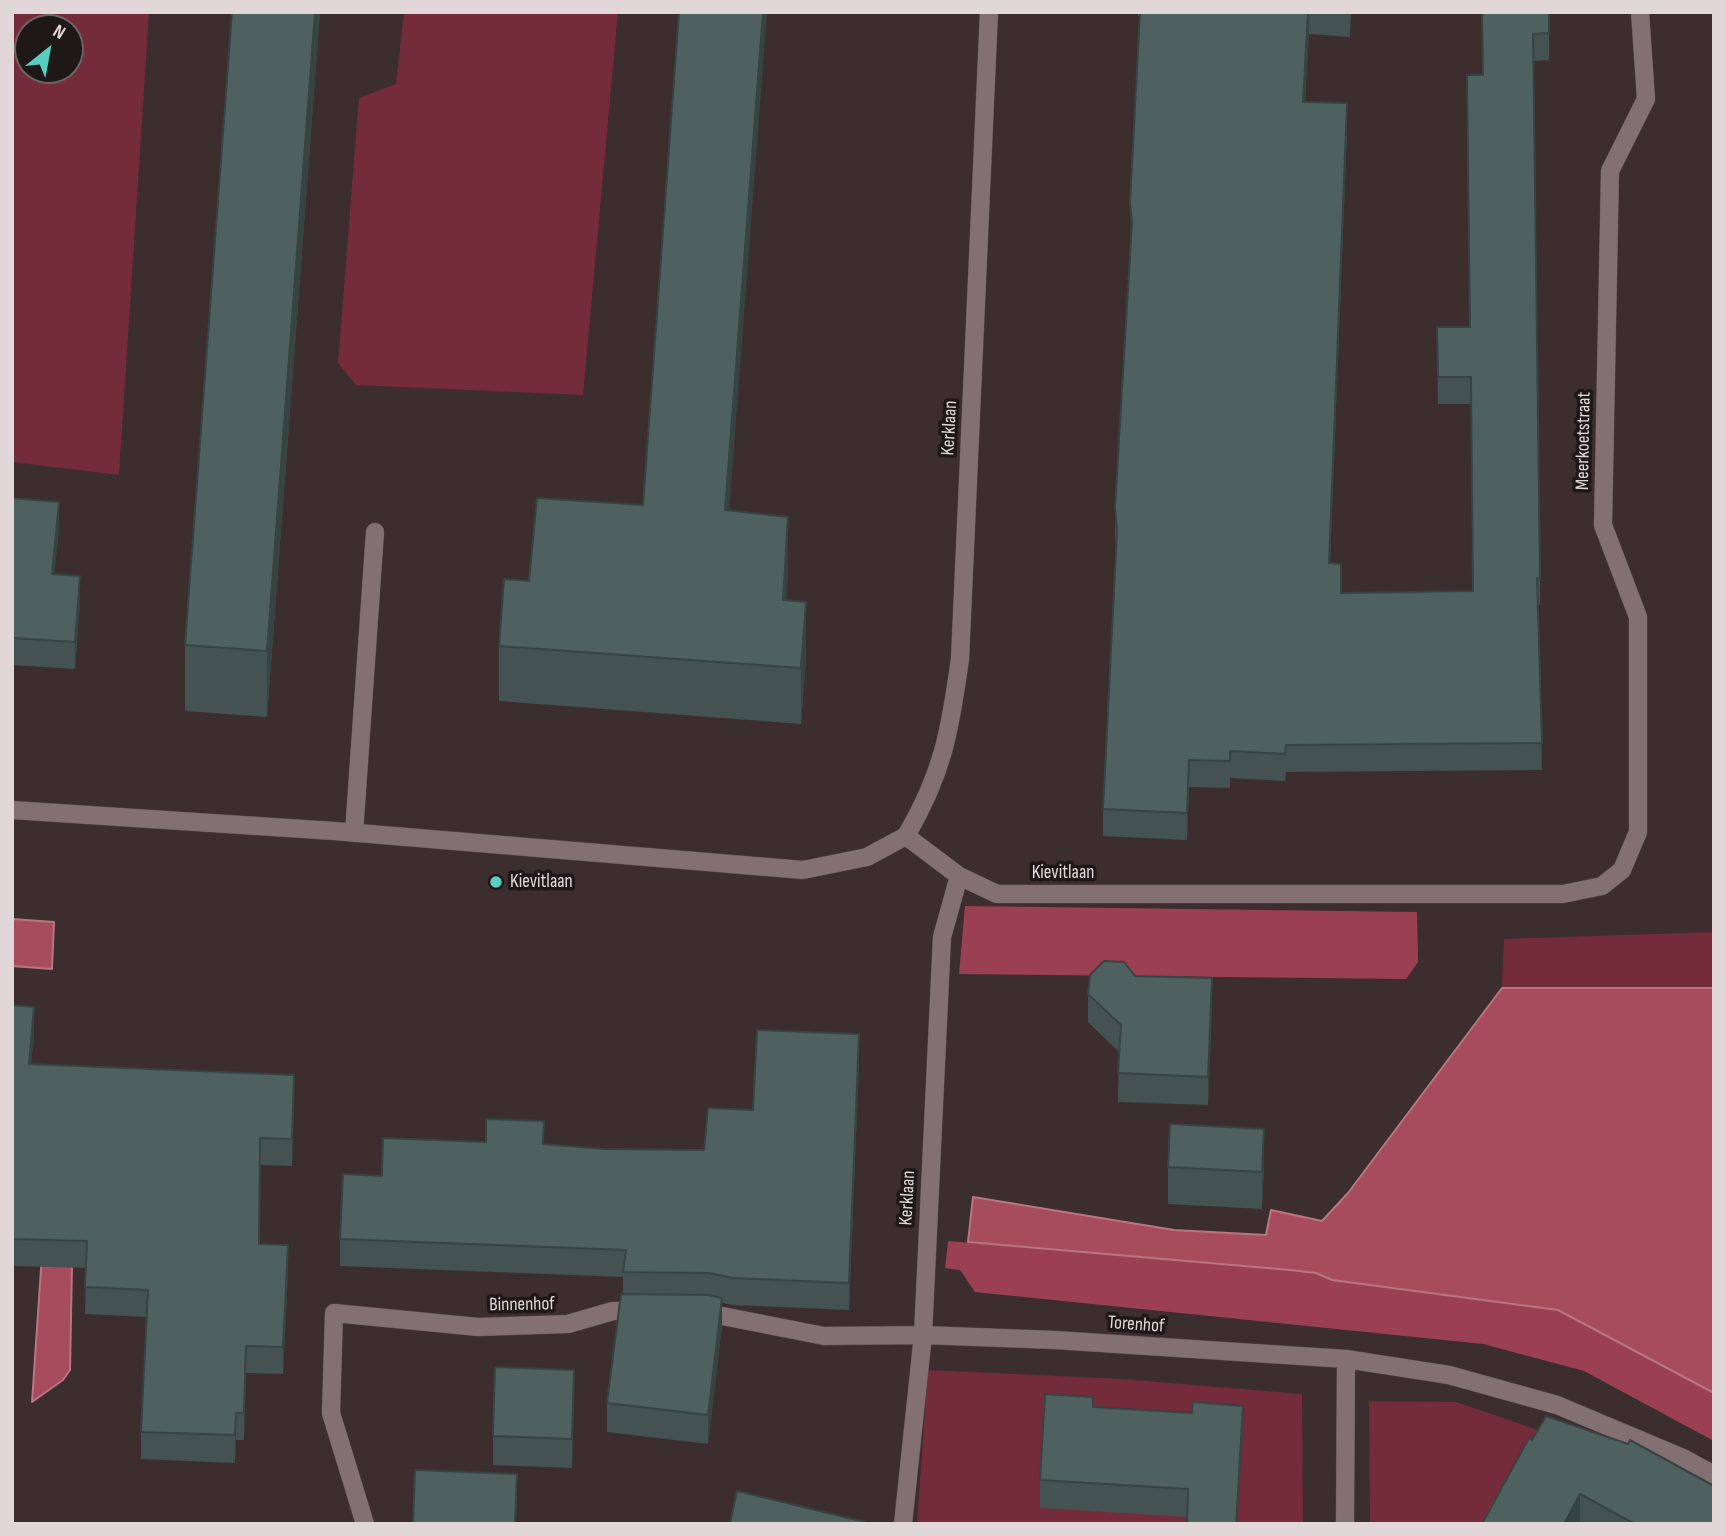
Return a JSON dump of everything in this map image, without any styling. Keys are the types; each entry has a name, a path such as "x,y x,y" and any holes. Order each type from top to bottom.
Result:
{"street":[{"name":"Kerklaan","path":"906,836 929,797 949,738 960,659 989,12"},
{"name":"Meerkoetstraat","path":"1622,870 1638,832 1638,617 1603,525 1611,171 1646,99 1640,12"},
{"path":"354,833 375,532"},
{"path":"12,810 354,833 803,870 867,857 906,836"},
{"name":"Kievitlaan","path":"906,836 960,877 997,894 1563,894 1602,886 1622,870"},
{"name":"Kerklaan","path":"904,1524 923,1335 942,937 960,877"},
{"name":"Binnenhof","path":"365,1524 331,1413 334,1313 478,1327 568,1324 614,1311 654,1311"},
{"path":"682,1311 709,1312 824,1336 923,1335"},
{"name":"Torenhof","path":"923,1335 1346,1359 1449,1375 1557,1405 1683,1458 1714,1475"},
{"path":"1345,1524 1346,1359"}],"shaded area":[{"path":"12,12 149,12 119,475 12,462"},
{"path":"404,12 618,12 583,395 356,385 338,363 359,98 396,84"},
{"path":"965,906 1417,912 1418,962 1406,979 959,974"},
{"path":"12,919 54,922 52,969 12,966"},
{"path":"1714,932 1714,988 1502,988 1504,939"},
{"path":"1502,988 1714,988 1714,1393 1558,1310 1332,1280 1316,1273 1290,1270 968,1242 973,1197 1174,1230 1266,1235 1271,1210 1322,1221 1348,1193"},
{"path":"44,1225 72,1265 70,1370 63,1380 32,1402"},
{"path":"948,1241 1290,1270 1316,1273 1332,1280 1558,1310 1714,1393 1714,1441 1584,1371 1483,1344 975,1292 960,1270 945,1268"},
{"path":"928,1370 1122,1379 1302,1394 1303,1524 917,1524"},
{"path":"1369,1401 1456,1402 1541,1431 1714,1524 1370,1524"}],"building":[{"path":"232,12 315,12 267,651 185,645"},
{"path":"679,12 763,12 725,510 788,517 783,600 806,602 801,668 499,646 504,579 529,581 537,498 643,505"},
{"path":"1140,12 1308,12 1303,102 1347,103 1329,563 1341,564 1341,593 1473,591 1471,377 1438,377 1437,327 1470,327 1467,75 1483,75 1482,12 1549,12 1549,33 1533,34 1540,578 1537,578 1542,743 1286,745 1285,754 1230,751 1230,761 1189,760 1187,813 1103,809"},
{"path":"12,498 59,502 52,574 80,576 75,642 12,638"},
{"path":"1104,961 1124,962 1135,976 1212,978 1208,1077 1118,1073 1121,1025 1088,994 1090,975"},
{"path":"12,1005 34,1007 29,1064 294,1075 292,1139 260,1138 259,1244 288,1245 283,1347 246,1346 244,1413 236,1413 235,1435 141,1432 148,1290 85,1287 87,1241 12,1239"},
{"path":"757,1030 859,1034 849,1283 733,1278 709,1273 623,1272 626,1250 340,1239 343,1174 382,1176 383,1138 486,1142 486,1119 544,1121 543,1144 604,1149 704,1150 708,1108 753,1110"},
{"path":"1170,1124 1264,1129 1262,1172 1168,1167"},
{"path":"621,1294 708,1295 722,1298 708,1415 607,1403"},
{"path":"495,1367 574,1370 572,1439 493,1436"},
{"path":"1045,1394 1093,1397 1093,1407 1192,1413 1193,1402 1243,1406 1236,1524 1187,1524 1188,1489 1040,1480"},
{"path":"1546,1416 1628,1444 1630,1440 1714,1486 1714,1524 1635,1524 1580,1494 1564,1524 1482,1524 1529,1438 1532,1440"},
{"path":"415,1470 517,1474 515,1524 413,1524"},
{"path":"737,1491 865,1522 730,1524"}],"place":[{"name":"Kievitlaan","path":"496,882"}]}
